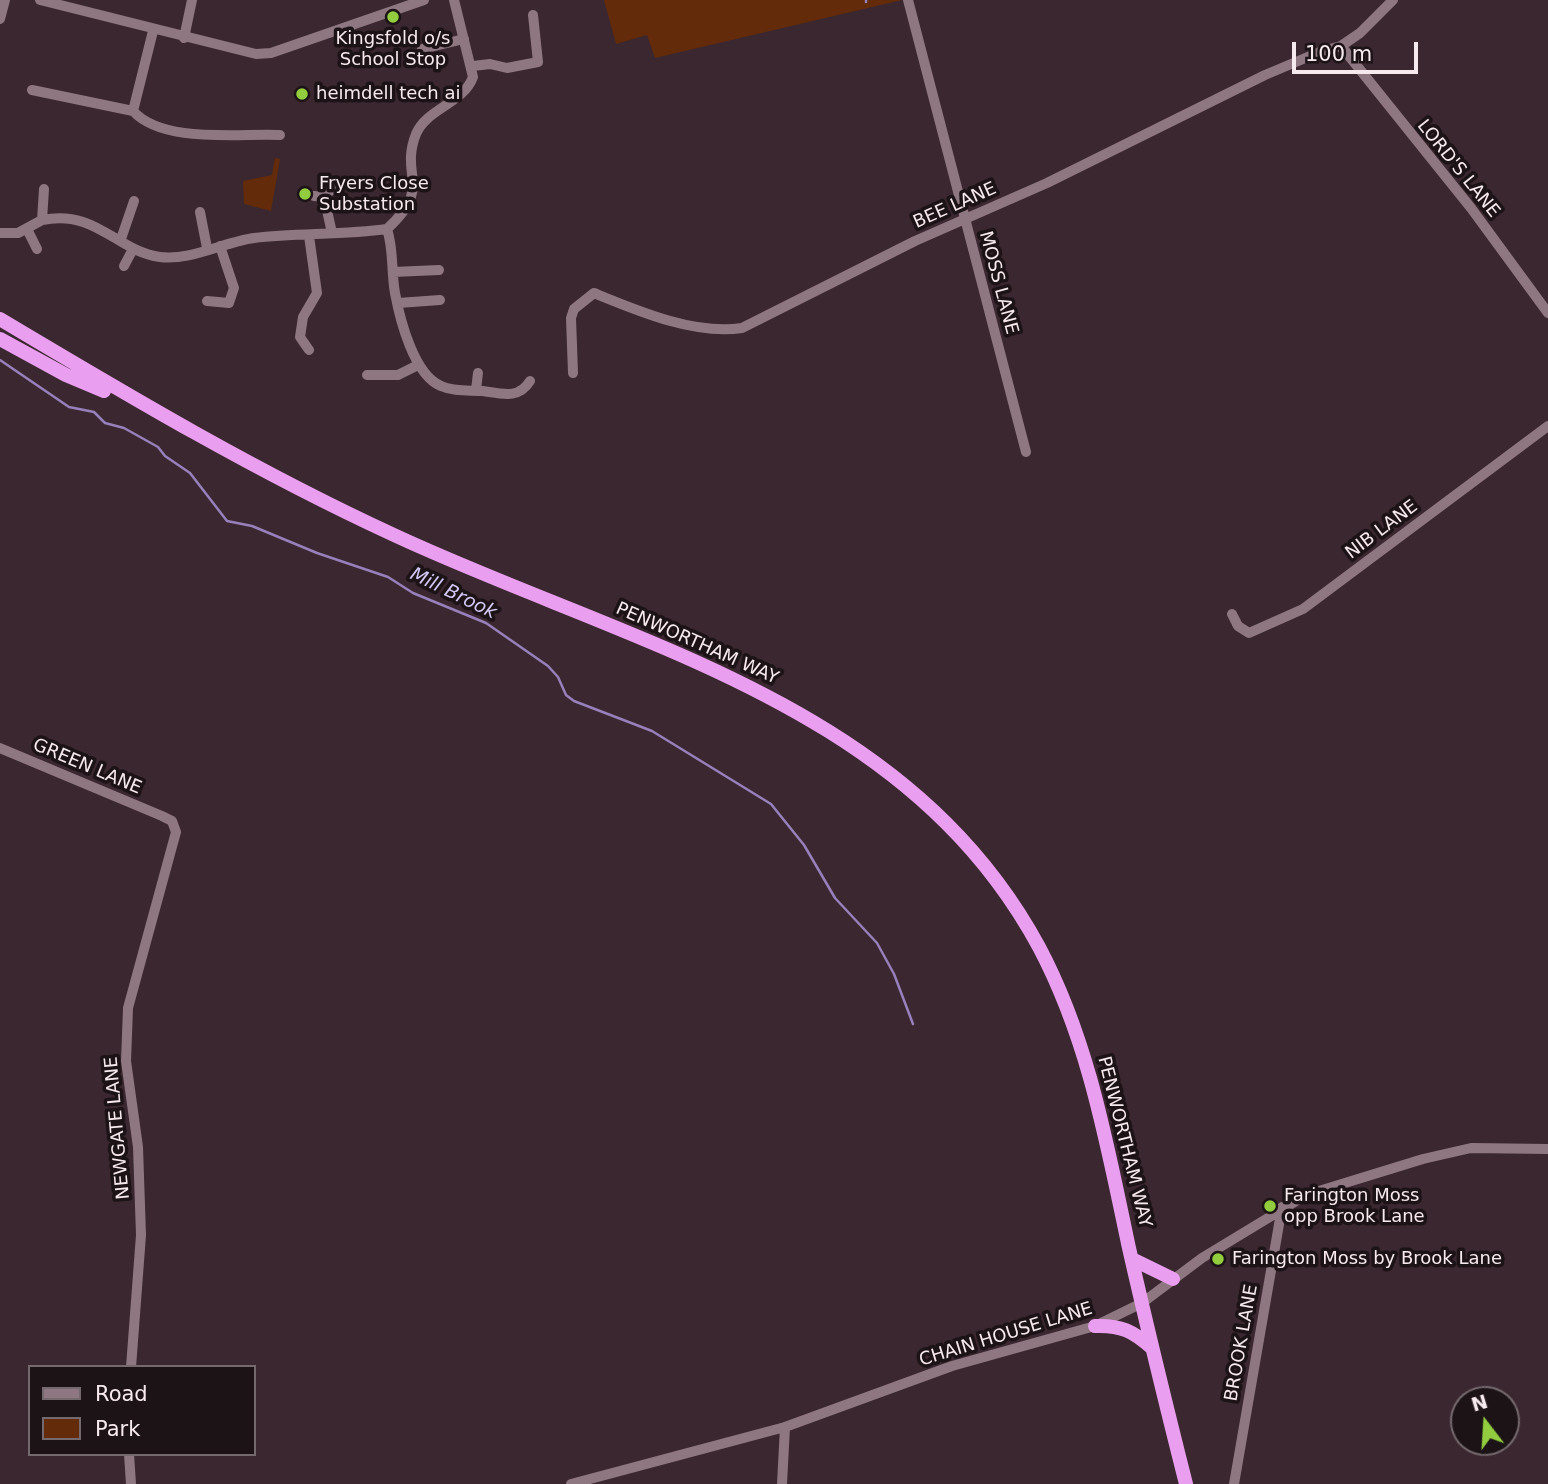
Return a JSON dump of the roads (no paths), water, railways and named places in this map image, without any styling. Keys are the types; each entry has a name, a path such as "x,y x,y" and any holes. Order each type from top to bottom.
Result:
{"highway":[{"name":"PENWORTHAM WAY","path":"0,319 147,408 326,504 418,547 741,680 859,749 928,805 966,844 998,884 1037,945 1070,1014 1096,1093 1142,1303 1186,1484"},
{"name":"PENWORTHAM WAY","path":"0,339 66,376 147,408"},
{"path":"1132,1259 1172,1279"},
{"path":"1095,1326 1116,1326 1133,1331 1153,1349"}],"street":[{"path":"0,19 5,0"},
{"path":"40,0 234,51 271,53 424,0"},
{"path":"184,38 192,0"},
{"path":"0,233 8,235 52,218 83,222 121,239 133,249 169,258 254,239 387,229 400,217 414,195 413,146 417,132 469,88 473,66 454,0"},
{"name":"MOSS LANE","path":"908,0 1026,452"},
{"name":"BEE LANE","path":"573,373 571,318 574,309 594,293 686,324 728,330 742,328 965,218 1047,183 1265,75 1322,51 1341,46 1360,33 1393,0"},
{"path":"473,66 490,64 507,68 538,62 533,15"},
{"path":"133,111 153,31"},
{"path":"422,49 464,38"},
{"name":"LORD'S LANE","path":"1341,46 1471,208 1548,313"},
{"path":"32,90 133,111 141,120 187,134 280,135"},
{"path":"332,233 319,196 337,184"},
{"path":"42,220 44,189"},
{"path":"121,239 134,201"},
{"path":"200,212 207,248"},
{"path":"27,229 37,249"},
{"path":"387,229 393,247 393,272 398,303 418,365 430,381 442,387 515,395 524,391 530,381"},
{"path":"309,236 317,293 303,317 300,337 309,351"},
{"path":"207,301 229,303 234,288 220,246"},
{"path":"124,267 133,249"},
{"path":"393,272 439,270"},
{"path":"398,303 440,300"},
{"path":"367,375 398,375 418,365"},
{"path":"476,390 478,373"},
{"name":"NIB LANE","path":"1232,614 1238,626 1249,633 1303,609 1548,426"},
{"name":"GREEN LANE","path":"0,748 162,816"},
{"name":"NEWGATE LANE","path":"131,1365 141,1235 138,1147 126,1061 128,1008 176,838 172,821 162,816"},
{"name":"CHAIN HOUSE LANE","path":"571,1484 785,1427 951,1366 1095,1326 1142,1303 1172,1279 1282,1207 1306,1195 1448,1153 1488,1146 1548,1149"},
{"name":"BROOK LANE","path":"1234,1484 1282,1207"},
{"path":"782,1484 785,1427"},
{"path":"129,1456 131,1484"}],"waterway":[{"name":"Mill Brook","path":"0,360 69,407 94,412 105,423 124,428 158,447 165,456 190,473 227,521 252,526 317,553 388,577 413,593 486,623 548,666 558,677 566,695 574,701 652,731 771,804 804,845 835,898 877,943 894,974 913,1024"}],"place":[{"name":"Kingsfold o/s School Stop","path":"393,17"},
{"name":"heimdell tech ai","path":"302,94"},
{"name":"Fryers Close Substation","path":"305,194"},
{"name":"Farington Moss opp Brook Lane","path":"1270,1206"},
{"name":"Farington Moss by Brook Lane","path":"1218,1259"}]}
